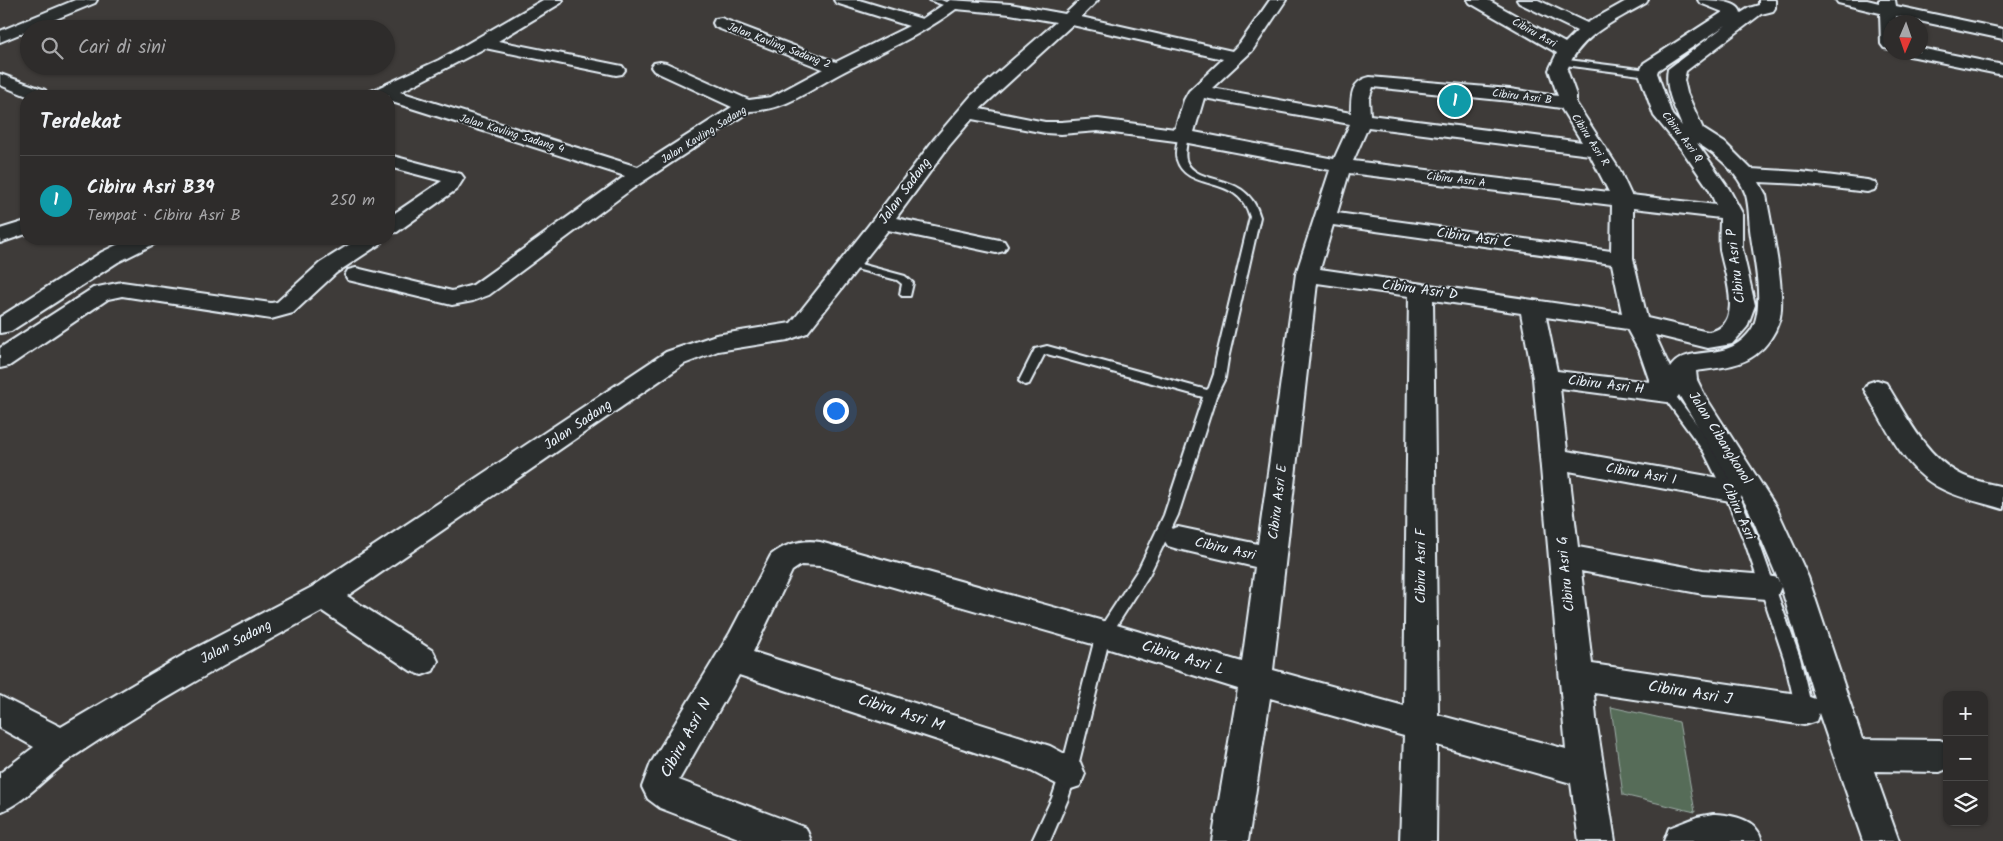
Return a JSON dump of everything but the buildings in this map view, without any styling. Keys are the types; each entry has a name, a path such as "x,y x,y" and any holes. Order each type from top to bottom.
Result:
{"street":[{"path":"41,20 89,0"},
{"path":"390,90 421,76 555,0"},
{"path":"842,0 924,26"},
{"name":"Jalan Sadang","path":"0,795 62,744 201,661 324,596 675,358 719,341 788,332 799,328 883,222 942,142 978,100 1090,0"},
{"path":"1184,136 1193,100 1198,91 1246,47 1278,0"},
{"name":"Cibiru Asri","path":"1476,0 1563,56"},
{"path":"1526,0 1588,30"},
{"path":"1563,56 1588,30 1640,0"},
{"path":"1648,73 1650,67 1734,12 1727,7 1706,0"},
{"name":"Jalan Cibangkonol","path":"1767,0 1767,8 1755,11 1677,69 1675,80 1678,93 1697,135 1718,147 1745,176 1756,195 1770,294 1768,320 1760,337 1746,350 1731,357 1689,364 1682,369 1684,380 1693,398 1762,507 1789,568 1850,755 1881,841"},
{"path":"1844,0 1888,4 2003,34"},
{"name":"Jalan Kavling Sadang","path":"356,275 446,297 466,296 480,290 641,174 746,106 767,105 837,68 924,26 940,15 941,3 1010,9 1068,19 1237,57"},
{"name":"Jalan Kavling Sadang 2","path":"721,23 837,68"},
{"path":"0,37 20,29"},
{"path":"483,42 616,70"},
{"path":"1928,55 2003,70"},
{"name":"Cibiru Asri R","path":"1563,56 1558,70 1567,94 1567,103 1597,150 1624,200"},
{"path":"660,67 746,106"},
{"name":"Cibiru Asri Q","path":"1648,73 1663,116 1689,146 1719,189 1731,213"},
{"path":"0,79 28,90"},
{"name":"Cibiru Asri B","path":"1341,166 1360,120 1360,99 1366,84 1370,82 1510,95 1567,103"},
{"path":"1198,91 1360,120 1597,150"},
{"name":"Jalan Kavling Sadang 4","path":"395,100 641,174"},
{"name":"Cibiru Asri A","path":"968,112 1051,128 1066,129 1090,124 1184,136 1341,166 1731,213"},
{"path":"395,163 454,178 450,185 395,223"},
{"name":"Cibiru Asri E","path":"1230,841 1256,680 1307,274 1341,166"},
{"path":"1745,176 1801,178 1867,186"},
{"path":"1624,200 1622,258 1636,324 1660,328"},
{"name":"Cibiru Asri P","path":"1660,328 1708,340 1723,338 1735,327 1743,305 1731,248 1731,213"},
{"name":"Cibiru Asri C","path":"1326,218 1622,258"},
{"path":"883,222 996,246"},
{"path":"0,236 20,229"},
{"path":"3,326 110,257 134,245"},
{"path":"0,360 101,293 110,290 122,289 271,311 279,310 285,308 328,268 363,245"},
{"name":"Cibiru Asri D","path":"1307,274 1636,324"},
{"name":"Cibiru Asri F","path":"1418,841 1421,724 1421,290"},
{"name":"Cibiru Asri G","path":"1532,308 1546,378 1580,719 1597,841"},
{"name":"Cibiru Asri","path":"1636,324 1652,353 1667,393"},
{"name":"Cibiru Asri H","path":"1546,378 1667,393"},
{"path":"1877,389 1914,449 1937,472 1955,484 2003,498"},
{"name":"Cibiru Asri I","path":"1553,458 1730,490"},
{"name":"Cibiru Asri","path":"1178,538 1271,560"},
{"name":"Cibiru Asri L","path":"781,563 793,554 812,552 1103,634 1256,680 1587,771"},
{"path":"1564,556 1703,582 1766,588"},
{"name":"Cibiru Asri N","path":"781,563 732,659 663,775 660,787 672,796 793,841"},
{"path":"324,596 422,661"},
{"name":"Cibiru Asri M","path":"732,659 1038,757 1068,774"},
{"name":"Cibiru Asri J","path":"1577,676 1804,710"},
{"path":"0,711 62,744"},
{"path":"1850,755 1940,756"},
{"path":"1682,841 1700,833 1721,831 1744,841"}],"lane":[{"name":"Cibiru Asri","path":"1563,56 1648,73"},
{"path":"1041,841 1060,799 1068,774 1103,634 1144,570 1171,515 1210,395 1222,373 1222,359 1254,217 1254,209 1250,200 1241,193 1191,172 1184,166 1180,158 1184,136"},
{"path":"849,264 901,278 908,283 906,294"},
{"path":"1025,381 1039,352 1046,350 1210,395"},
{"name":"Cibiru Asri","path":"1667,393 1709,450 1730,490 1753,545 1766,588 1792,658 1804,710"}],"green space":[{"path":"1611,707 1679,722 1695,812 1623,795"}],"place":[{"name":"Cibiru Asri B39","path":"1455,101"}]}
